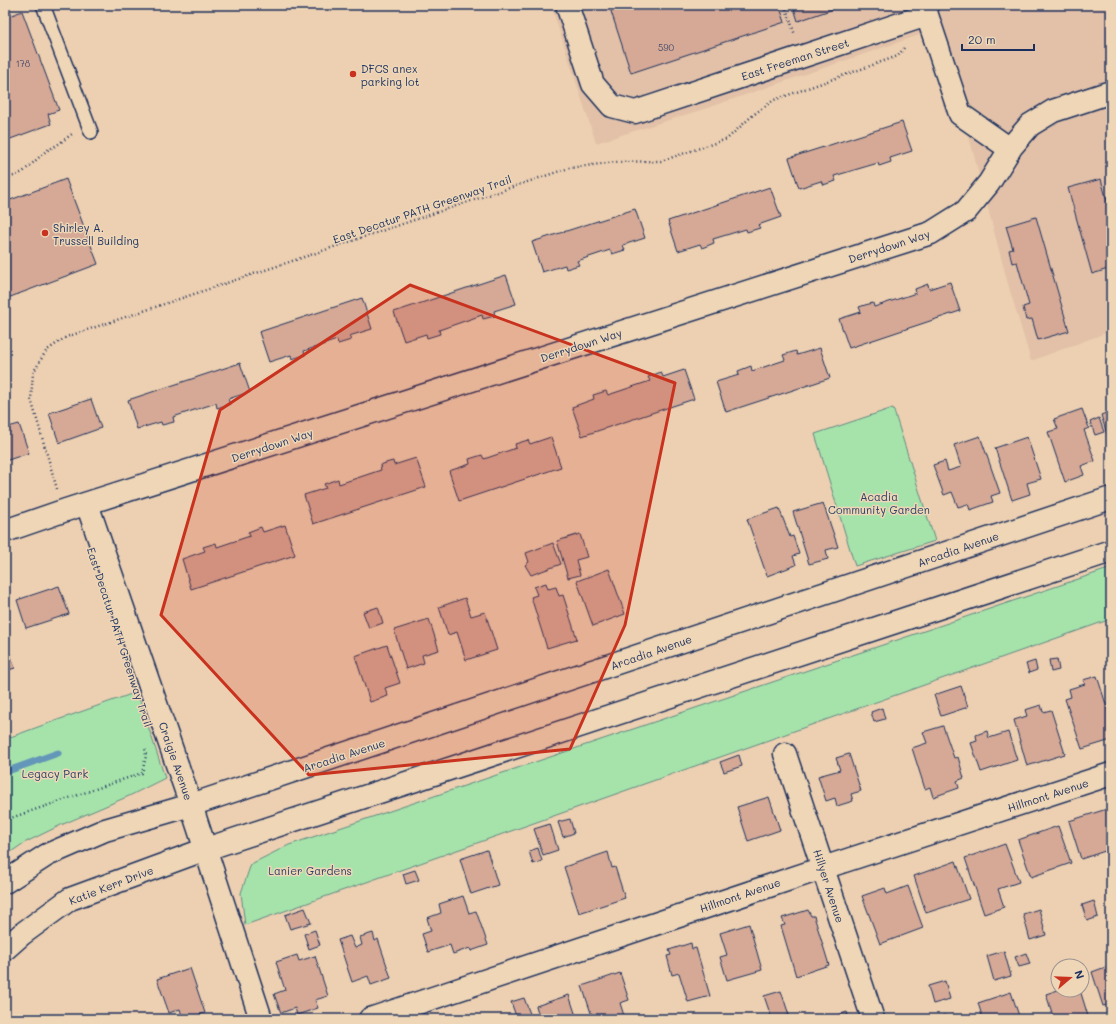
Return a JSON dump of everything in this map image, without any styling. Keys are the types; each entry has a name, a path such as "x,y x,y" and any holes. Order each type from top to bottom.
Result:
{"street":[{"name":"East Freeman Street","path":"567,5 593,84 612,106 635,112 927,15"},
{"path":"927,15 960,114 1010,150"},
{"name":"Derrydown Way","path":"5,531 931,233 966,211 989,183 1010,150 1030,125 1053,111 1111,92"},
{"name":"Arcadia Avenue","path":"191,805 1111,498"},
{"name":"Craigie Avenue","path":"87,504 206,849 261,1019"},
{"path":"206,849 1111,551"},
{"name":"Hillyer Avenue","path":"785,754 873,1019"},
{"name":"Hillmont Avenue","path":"370,1019 1111,774"},
{"path":"5,882 47,855 105,830 191,805"},
{"name":"Katie Kerr Drive","path":"5,949 22,934 70,899 206,849"}],"lane":[{"path":"43,5 91,132"}],"path":[{"path":"785,5 803,57"},
{"name":"East Decatur PATH Greenway Trail","path":"58,490 31,399 33,373 46,351 66,337 569,168 616,162 661,161 727,139 753,115 774,100 898,56 927,15"},
{"path":"5,178 24,172 46,151 57,146 76,132"},
{"name":"East Decatur PATH Greenway Trail","path":"5,820 142,773 146,756 144,742"}],"highlighted area":[{"path":"410,285 675,383 625,625 570,749 309,775 161,615 220,410"}],"shaded area":[{"path":"551,5 1111,5 1111,331 1031,361 1008,284 940,28 707,108 596,143"}],"green space":[{"name":"Acadia Community Garden","path":"893,408 935,541 855,566 815,434"},
{"name":"Lanier Gardens","path":"1111,568 1111,619 245,925 241,893 251,864 289,845"},
{"name":"Legacy Park","path":"137,692 165,778 129,796 61,825 24,843 5,856 5,739"}],"building":[{"path":"8,5 12,15 22,11 59,110 48,114 51,124 5,141 5,6"},
{"path":"609,5 779,5 785,22 631,73"},
{"path":"793,5 845,5 798,21"},
{"path":"902,122 912,151 890,158 891,162 879,166 878,163 834,176 836,181 823,185 821,181 799,188 789,158"},
{"name":"Shirley A. Trussell Building","path":"66,179 98,264 5,299 5,202"},
{"path":"1101,179 1111,216 1111,268 1092,274 1068,188"},
{"path":"770,187 781,217 758,225 760,228 747,232 746,229 713,239 714,243 702,248 700,244 678,251 668,221"},
{"path":"635,209 645,238 623,245 625,250 612,254 610,250 577,261 579,265 566,269 565,265 542,272 532,242"},
{"path":"1036,217 1069,331 1038,340 1032,319 1026,320 1023,307 1029,305 1017,262 1012,263 1009,250 1013,249 1006,226"},
{"path":"506,275 516,304 494,311 495,316 483,319 482,315 439,330 440,334 427,338 426,334 404,341 394,312"},
{"path":"950,282 960,311 849,348 839,319 861,312 859,307 873,303 874,307 916,293 915,289 928,284 929,289"},
{"path":"362,298 372,329 349,336 351,340 338,344 337,340 304,351 305,355 292,359 291,355 269,362 259,332"},
{"path":"820,348 830,378 726,412 716,382 739,375 738,371 751,366 752,371 785,360 783,355 796,351 797,355"},
{"path":"240,363 250,392 228,399 230,404 217,408 216,403 173,417 174,422 162,425 161,422 137,429 128,400"},
{"path":"684,370 694,399 582,436 572,407 594,399 593,395 606,391 608,395 650,381 648,377 661,372 663,377"},
{"path":"91,399 101,428 59,443 49,413"},
{"path":"1082,409 1089,428 1084,430 1095,461 1081,466 1084,475 1065,482 1048,432 1058,429 1054,419"},
{"path":"1111,411 1111,447 1101,415"},
{"path":"1099,418 1104,432 1095,435 1090,422"},
{"path":"19,424 29,453 5,461 5,428"},
{"path":"980,436 1000,493 991,496 993,502 970,510 968,504 958,507 952,492 944,495 933,465 945,461 948,471 961,467 954,445"},
{"path":"551,437 561,467 459,501 449,471 470,464 469,459 482,455 484,459 516,448 515,444 528,440 530,444"},
{"path":"1027,437 1041,479 1027,483 1030,494 1012,500 995,448"},
{"path":"416,458 426,487 313,524 304,495 326,488 324,484 338,479 339,484 381,470 380,465 389,462 393,461 394,465"},
{"path":"823,503 838,547 826,550 828,559 809,564 793,512"},
{"path":"779,508 790,537 793,536 799,554 793,556 796,565 767,576 747,519"},
{"path":"285,525 295,555 191,589 182,559 205,551 203,547 216,543 217,547 250,536 248,532 261,527 263,532"},
{"path":"580,534 587,557 576,560 580,575 568,578 557,541"},
{"path":"553,543 561,564 531,575 525,565 529,562 526,553"},
{"path":"609,569 625,614 593,626 577,581"},
{"path":"546,583 548,589 556,587 559,596 563,595 577,639 547,648 531,597 537,595 534,587"},
{"path":"59,586 69,614 26,628 17,600"},
{"path":"465,598 471,616 485,612 497,650 466,660 457,632 448,635 439,607"},
{"path":"378,607 383,623 369,628 363,612"},
{"path":"429,619 439,650 422,655 424,663 406,669 394,630"},
{"path":"387,645 400,683 385,688 388,696 370,702 355,656"},
{"path":"10,654 15,668 5,671 5,656"},
{"path":"1057,659 1059,670 1051,672 1049,660"},
{"path":"1035,661 1037,670 1029,673 1026,664"},
{"path":"1097,676 1111,720 1111,740 1082,749 1065,699 1071,697 1069,689 1085,684 1083,680"},
{"path":"961,686 968,707 941,716 934,695"},
{"path":"1041,705 1043,712 1051,710 1065,754 1027,766 1014,720 1027,716 1025,710"},
{"path":"882,708 885,719 874,722 871,712"},
{"path":"943,726 954,758 958,757 964,778 957,781 959,788 933,797 930,787 925,789 912,748 927,743 923,732"},
{"path":"987,731 989,738 1008,732 1017,760 981,772 971,743 977,741 976,735"},
{"path":"849,754 861,791 851,794 853,801 837,806 835,798 826,801 818,776 840,770 836,758"},
{"path":"739,755 742,766 724,772 720,762"},
{"path":"769,797 780,830 748,841 737,807"},
{"path":"1110,808 1111,849 1081,859 1069,821"},
{"path":"570,819 574,833 563,837 558,822"},
{"path":"550,824 558,850 543,855 534,829"},
{"path":"1058,826 1071,863 1031,877 1018,840"},
{"path":"1005,844 1019,882 998,889 1004,907 984,914 965,858"},
{"path":"538,848 542,861 533,864 529,851"},
{"path":"487,850 498,885 471,894 460,859"},
{"path":"608,852 612,868 615,867 625,898 579,913 564,867"},
{"path":"956,861 969,899 926,913 914,876"},
{"path":"415,870 419,880 406,884 403,874"},
{"path":"908,886 923,928 880,944 862,896 885,888 887,894"},
{"path":"463,896 469,913 476,911 488,945 471,951 470,948 453,954 450,945 428,952 422,934 431,931 427,918 441,913 439,904"},
{"path":"1094,901 1098,917 1087,921 1082,905"},
{"path":"305,908 311,923 290,929 285,915"},
{"path":"1039,909 1046,935 1030,940 1023,914"},
{"path":"808,910 811,916 814,916 829,965 796,976 781,926 785,925 782,918"},
{"path":"749,924 762,970 727,980 720,957 727,955 720,933"},
{"path":"315,930 320,945 309,949 304,934"},
{"path":"373,933 375,941 378,939 391,978 371,985 368,976 352,982 338,940 350,936 355,948 362,945 360,937"},
{"path":"691,943 692,949 696,948 710,996 688,1002 679,973 672,975 667,956 671,955 669,950"},
{"path":"1004,951 1011,976 994,981 987,956"},
{"path":"1026,953 1030,964 1019,967 1015,957"},
{"path":"297,955 299,961 315,956 328,996 315,1000 318,1008 297,1015 295,1008 281,1013 274,994 285,990 276,962"},
{"path":"1111,965 1111,1004 1103,1006 1092,972"},
{"path":"190,968 205,1013 183,1019 180,1009 169,1013 157,979"},
{"path":"620,973 629,1000 620,1003 625,1019 593,1019 582,986"},
{"path":"945,981 950,999 933,1004 928,986"},
{"path":"781,991 789,1015 772,1019 764,996"},
{"path":"1011,992 1020,1019 983,1019 978,1003"},
{"path":"1050,993 1050,998 1082,998 1088,1016 1083,1019 1054,1019 1046,994"},
{"path":"569,995 577,1019 540,1019 536,1006"},
{"path":"524,998 532,1019 517,1019 511,1002"},
{"path":"847,1012 849,1019 826,1019"},
{"path":"945,1015 946,1019 931,1019"}],"waterway":[{"path":"5,772 58,753"}],"place":[{"name":"DFCS anex parking lot","path":"353,74"},
{"name":"Shirley A. Trussell Building","path":"45,233"}]}
